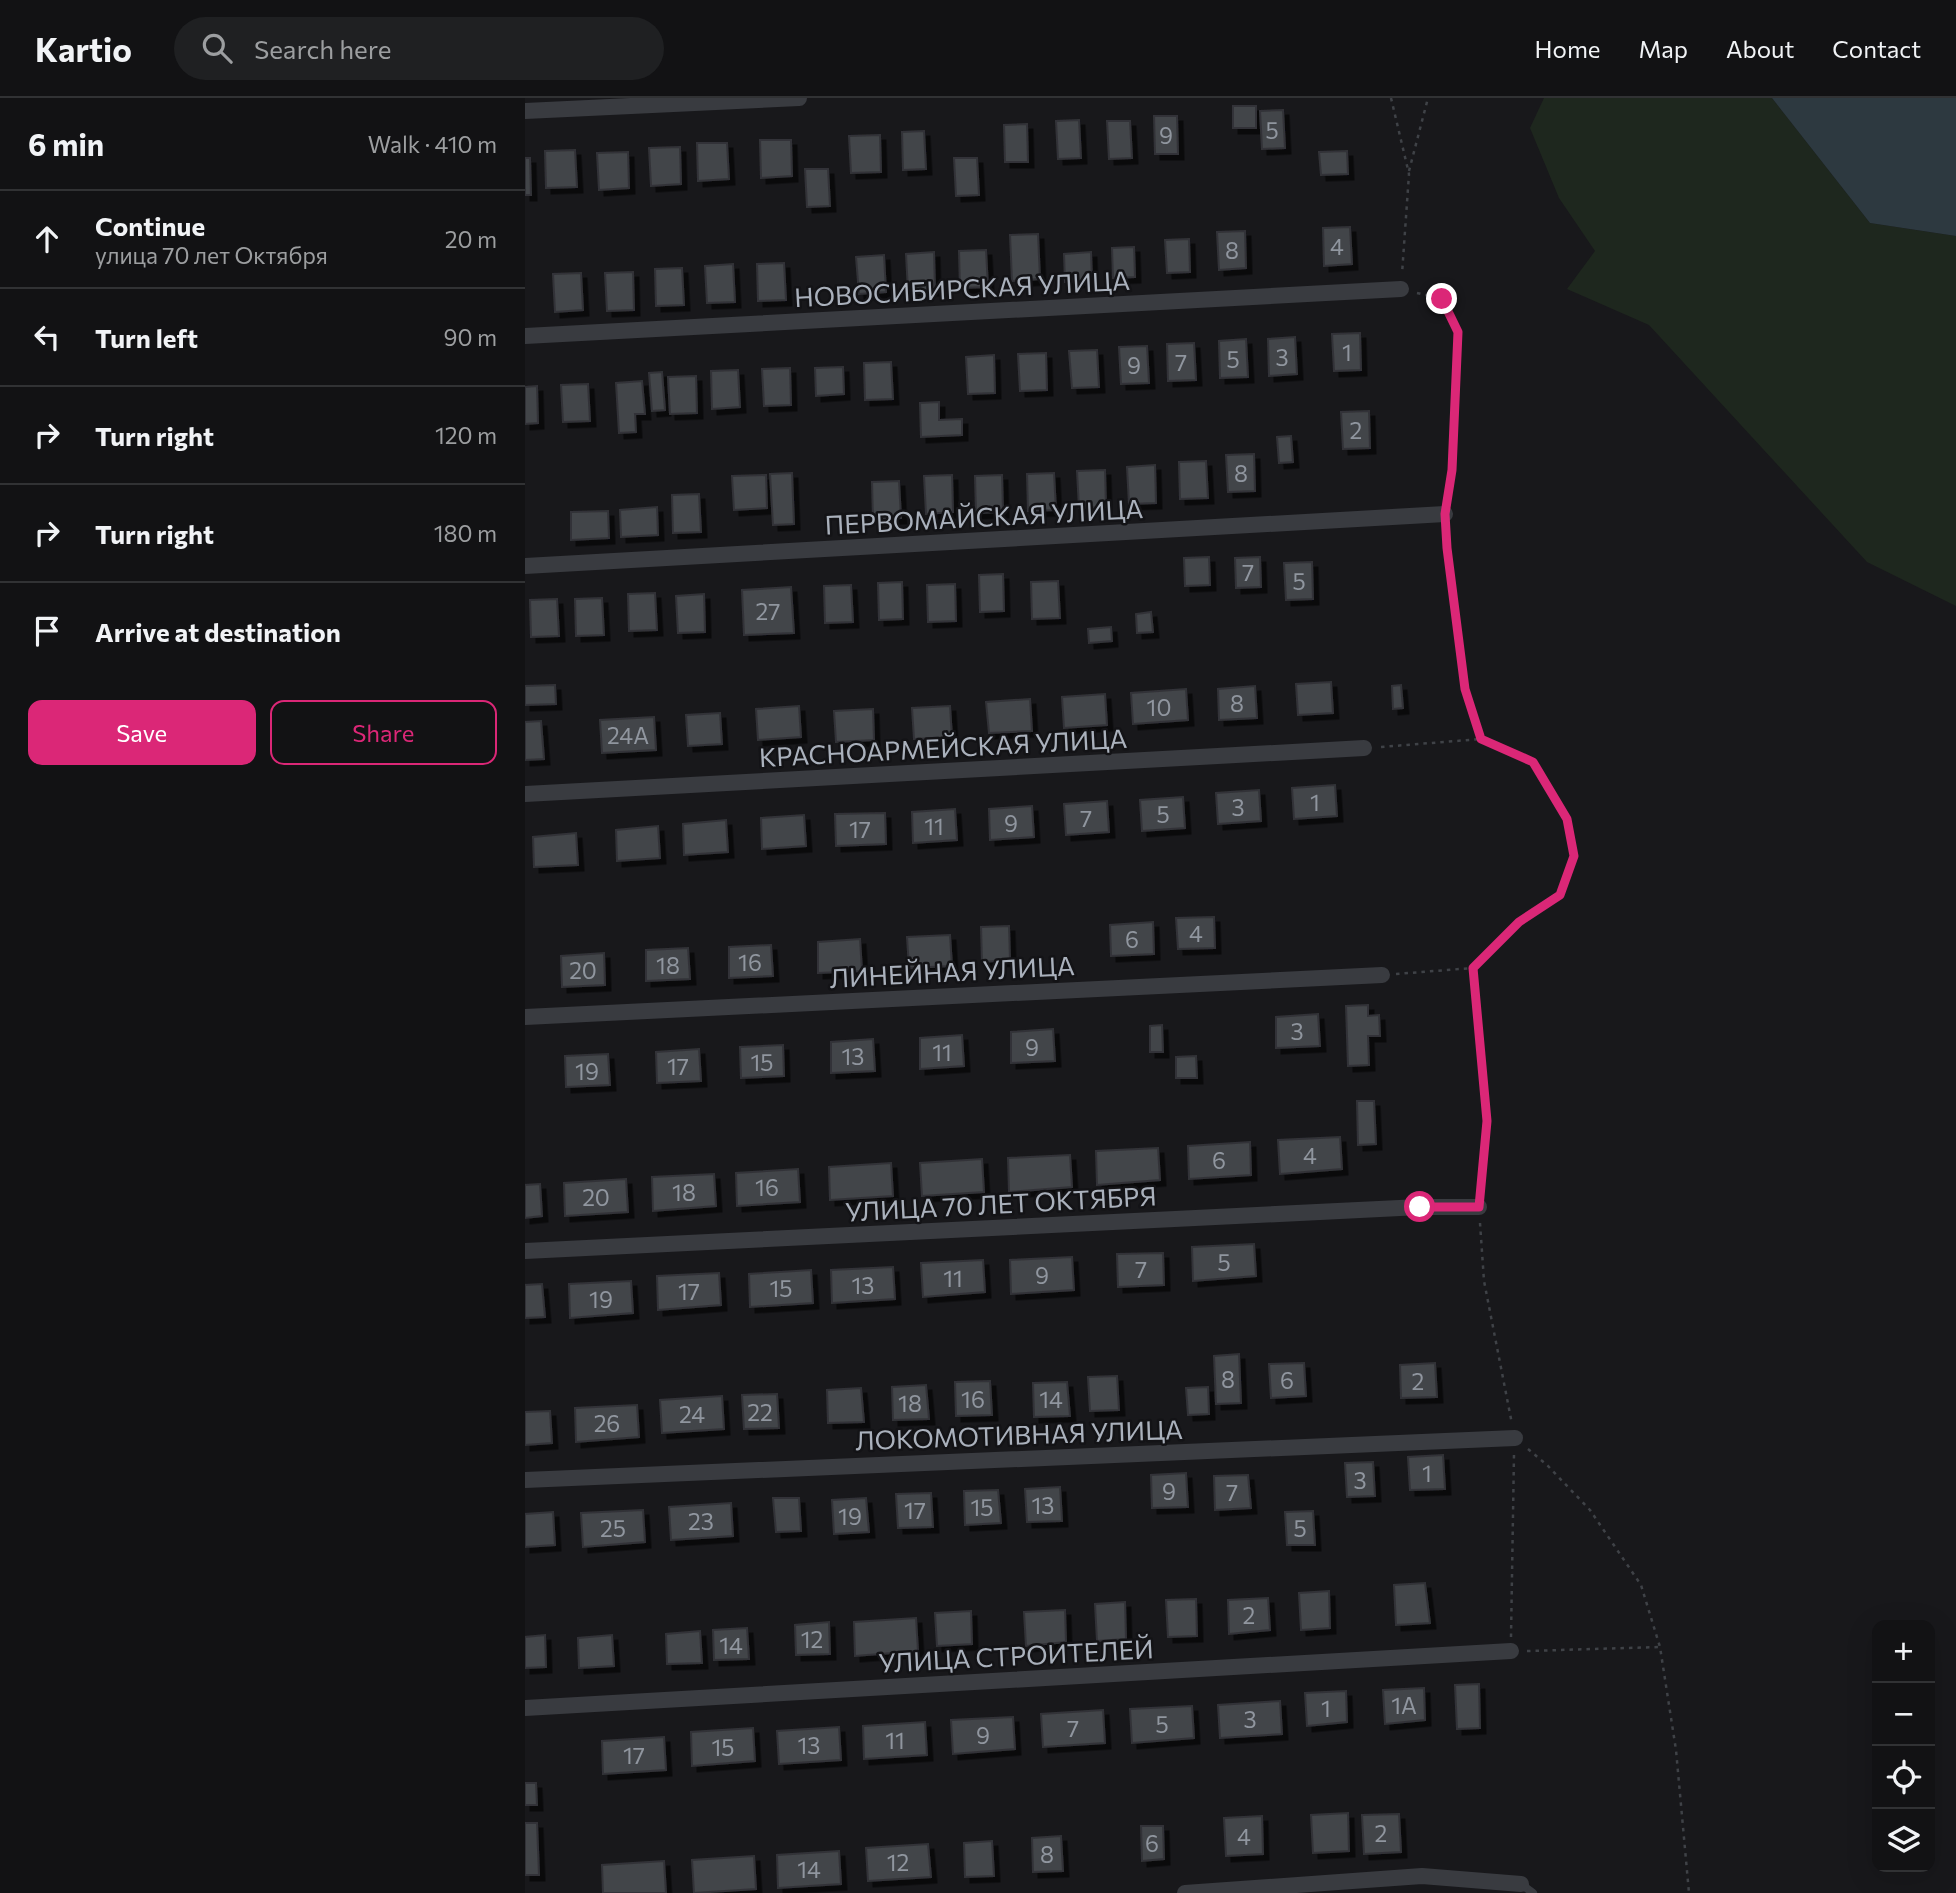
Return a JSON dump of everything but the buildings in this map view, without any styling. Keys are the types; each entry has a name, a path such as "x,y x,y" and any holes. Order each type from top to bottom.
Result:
{"street":[{"path":"525,111 799,98"},
{"name":"НОВОСИБИРСКАЯ УЛИЦА","path":"525,336 1401,289"},
{"name":"ПЕРВОМАЙСКАЯ УЛИЦА","path":"525,566 1445,514"},
{"name":"КРАСНОАРМЕЙСКАЯ УЛИЦА","path":"525,794 1364,748"},
{"name":"ЛИНЕЙНАЯ УЛИЦА","path":"525,1017 1382,975"},
{"name":"УЛИЦА 70 ЛЕТ ОКТЯБРЯ","path":"525,1251 1407,1207 1479,1207"},
{"name":"ЛОКОМОТИВНАЯ УЛИЦА","path":"525,1480 1515,1438"},
{"name":"УЛИЦА СТРОИТЕЛЕЙ","path":"525,1707 1511,1651"},
{"path":"1185,1893 1422,1876 1527,1888"}],"path":[{"path":"1391,98 1409,174"},
{"path":"1428,98 1409,174 1401,289 1442,299 1458,332 1452,470 1445,514 1465,689 1481,739"},
{"path":"1364,748 1481,739 1533,762 1567,819 1574,856 1560,895 1519,922 1473,968 1382,975"},
{"path":"1473,968 1487,1121 1479,1207 1483,1282 1515,1438 1511,1651 1660,1647"},
{"path":"1515,1438 1547,1465 1590,1510 1641,1585 1660,1647 1676,1749 1689,1893"}],"shaded area":[{"path":"1544,98 1772,98 1870,223 1956,236 1956,606 1867,562 1649,325 1567,289 1595,251 1559,198 1530,128"},
{"path":"1772,98 1956,98 1956,236 1870,223"}],"route":[{"path":"1420,1207 1479,1207 1487,1121 1473,968 1519,922 1560,895 1574,856 1567,819 1533,762 1481,739 1465,689 1445,514 1452,470 1458,332 1442,299"}]}
